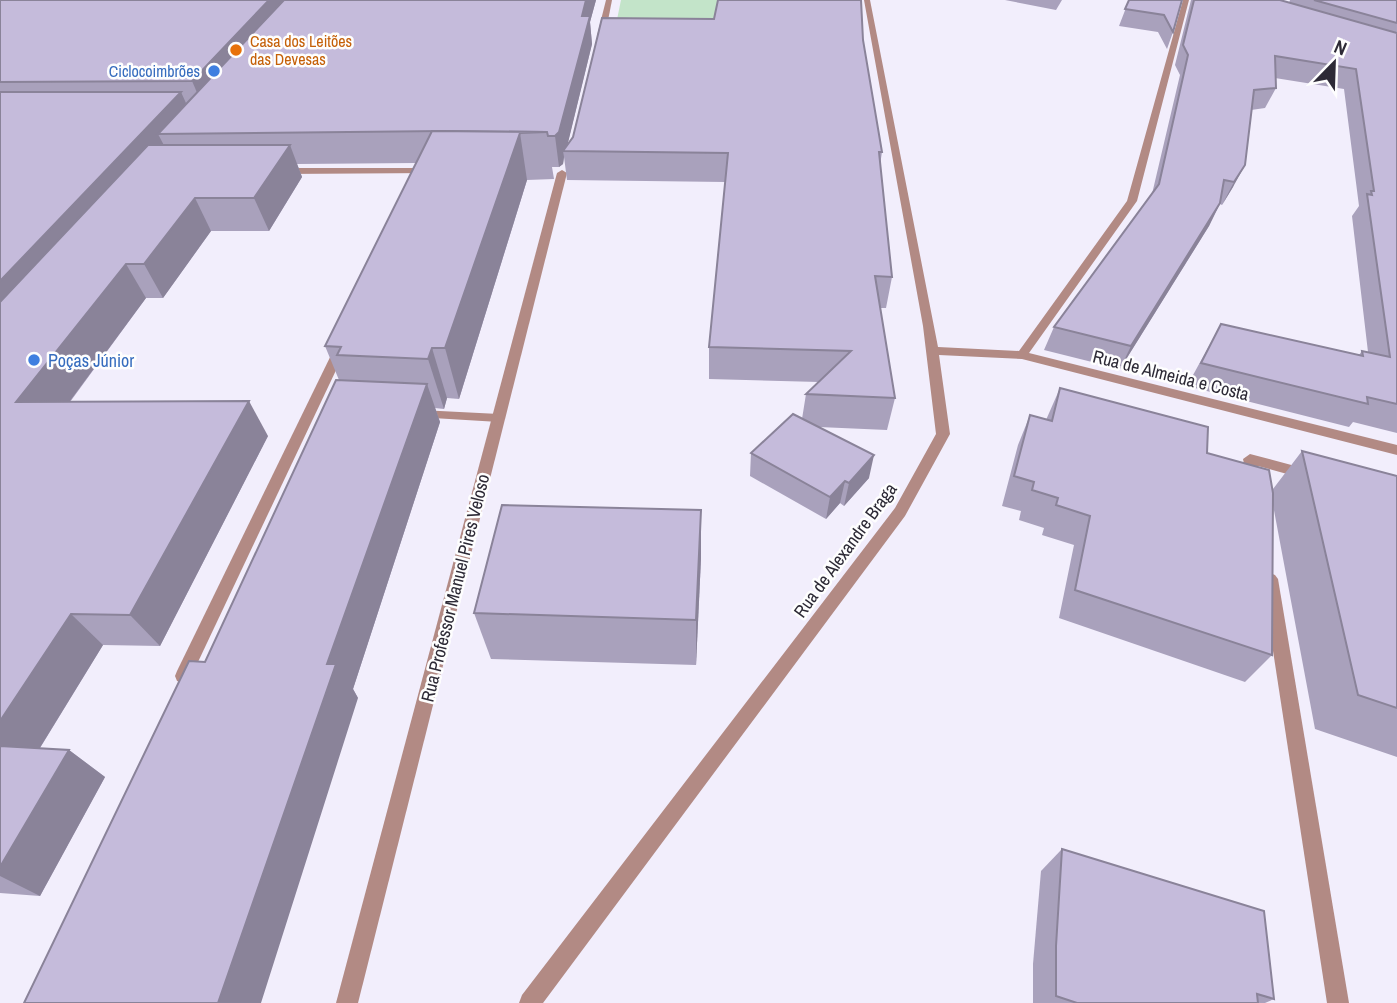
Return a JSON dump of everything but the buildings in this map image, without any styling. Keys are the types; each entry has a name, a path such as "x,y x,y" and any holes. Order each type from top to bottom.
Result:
{"street":[{"path":"597,51 610,0"},
{"name":"Rua de Alexandre Braga","path":"530,1003 900,512 943,434 933,351 867,0"},
{"path":"1022,355 1132,201 1186,0"},
{"name":"Rua Professor Manuel Pires Veloso","path":"347,1003 566,170 548,173"},
{"path":"269,171 442,171"},
{"path":"422,182 428,171"},
{"path":"178,687 317,410 345,338"},
{"name":"Rua de Almeida e Costa","path":"933,351 1022,355 1397,450"},
{"path":"404,414 499,418"},
{"path":"1257,499 1250,459 1317,477"},
{"path":"1268,568 1338,1003"}],"green space":[{"path":"621,0 802,0 721,22 612,44"}],"place":[{"name":"Casa dos Leitões das Devesas","path":"236,50"},
{"name":"Ciclocoimbrões","path":"214,71"},
{"name":"Poças Júnior","path":"34,360"}]}
